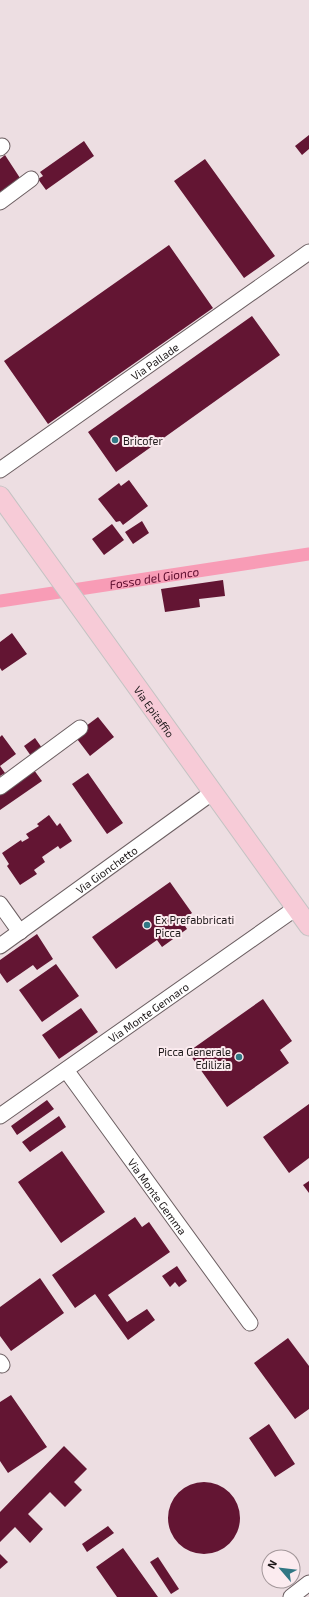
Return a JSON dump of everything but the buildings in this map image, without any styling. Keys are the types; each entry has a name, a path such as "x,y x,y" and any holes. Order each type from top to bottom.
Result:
{"main road":[{"name":"Via Epitaffio","path":"0,496 79,608 309,926"}],"street":[{"path":"0,202 31,179"},
{"name":"Via Pallade","path":"0,470 309,252"},
{"path":"0,787 80,728"},
{"name":"Via Gionchetto","path":"0,946 213,792"},
{"path":"0,904 20,932"},
{"name":"Via Monte Gennaro","path":"0,1116 296,908"},
{"name":"Via Monte Gemma","path":"66,1070 250,1323"},
{"path":"291,1597 309,1583"}],"waterway":[{"name":"Fosso del Gionco","path":"0,601 309,554"}],"place":[{"name":"Bricofer","path":"115,440"},
{"name":"Ex Prefabbricati Picca","path":"147,925"},
{"name":"Picca Generale Edilizia","path":"239,1057"}]}
